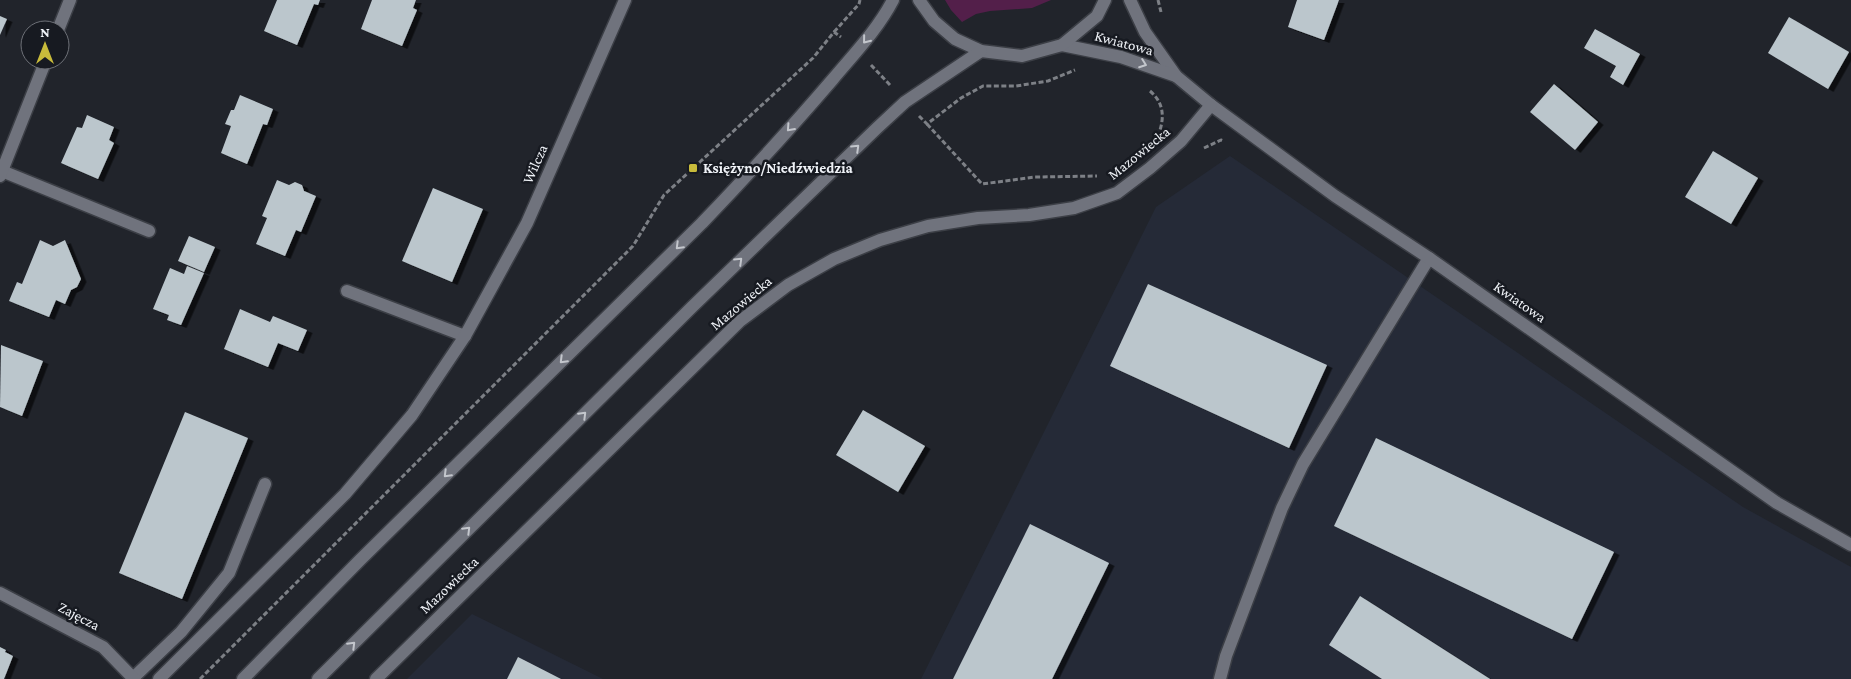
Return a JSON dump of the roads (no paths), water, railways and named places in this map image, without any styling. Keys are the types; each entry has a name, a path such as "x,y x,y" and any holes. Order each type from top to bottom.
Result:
{"street":[{"path":"62,20 70,0"},
{"name":"Wilcza","path":"465,336 527,223 625,0"},
{"path":"243,679 360,560 741,183 857,50 886,15 893,0"},
{"path":"919,0 934,21 955,39 981,51 1022,56 1062,45 1097,16 1105,0"},
{"name":"Kwiatowa","path":"1130,0 1145,32 1176,76 1211,105 1335,196 1429,258 1777,504 1851,545"},
{"name":"Kwiatowa","path":"1062,45 1121,57 1176,76"},
{"path":"318,679 692,307 877,128 906,102 981,51"},
{"path":"42,70 1,173 149,231"},
{"name":"Mazowiecka","path":"376,679 740,321 788,285 834,258 880,240 928,226 978,218 1029,215 1074,208 1117,193 1182,141 1211,105"},
{"path":"1220,679 1226,656 1282,508 1303,464 1429,258"},
{"path":"159,679 345,494 412,415 465,336 347,290"},
{"path":"134,678 181,632 230,573 265,484"},
{"name":"Zajęcza","path":"0,593 103,647 134,678"}],"place":[{"name":"Księżyno/Niedźwiedzia","path":"693,168"}]}
